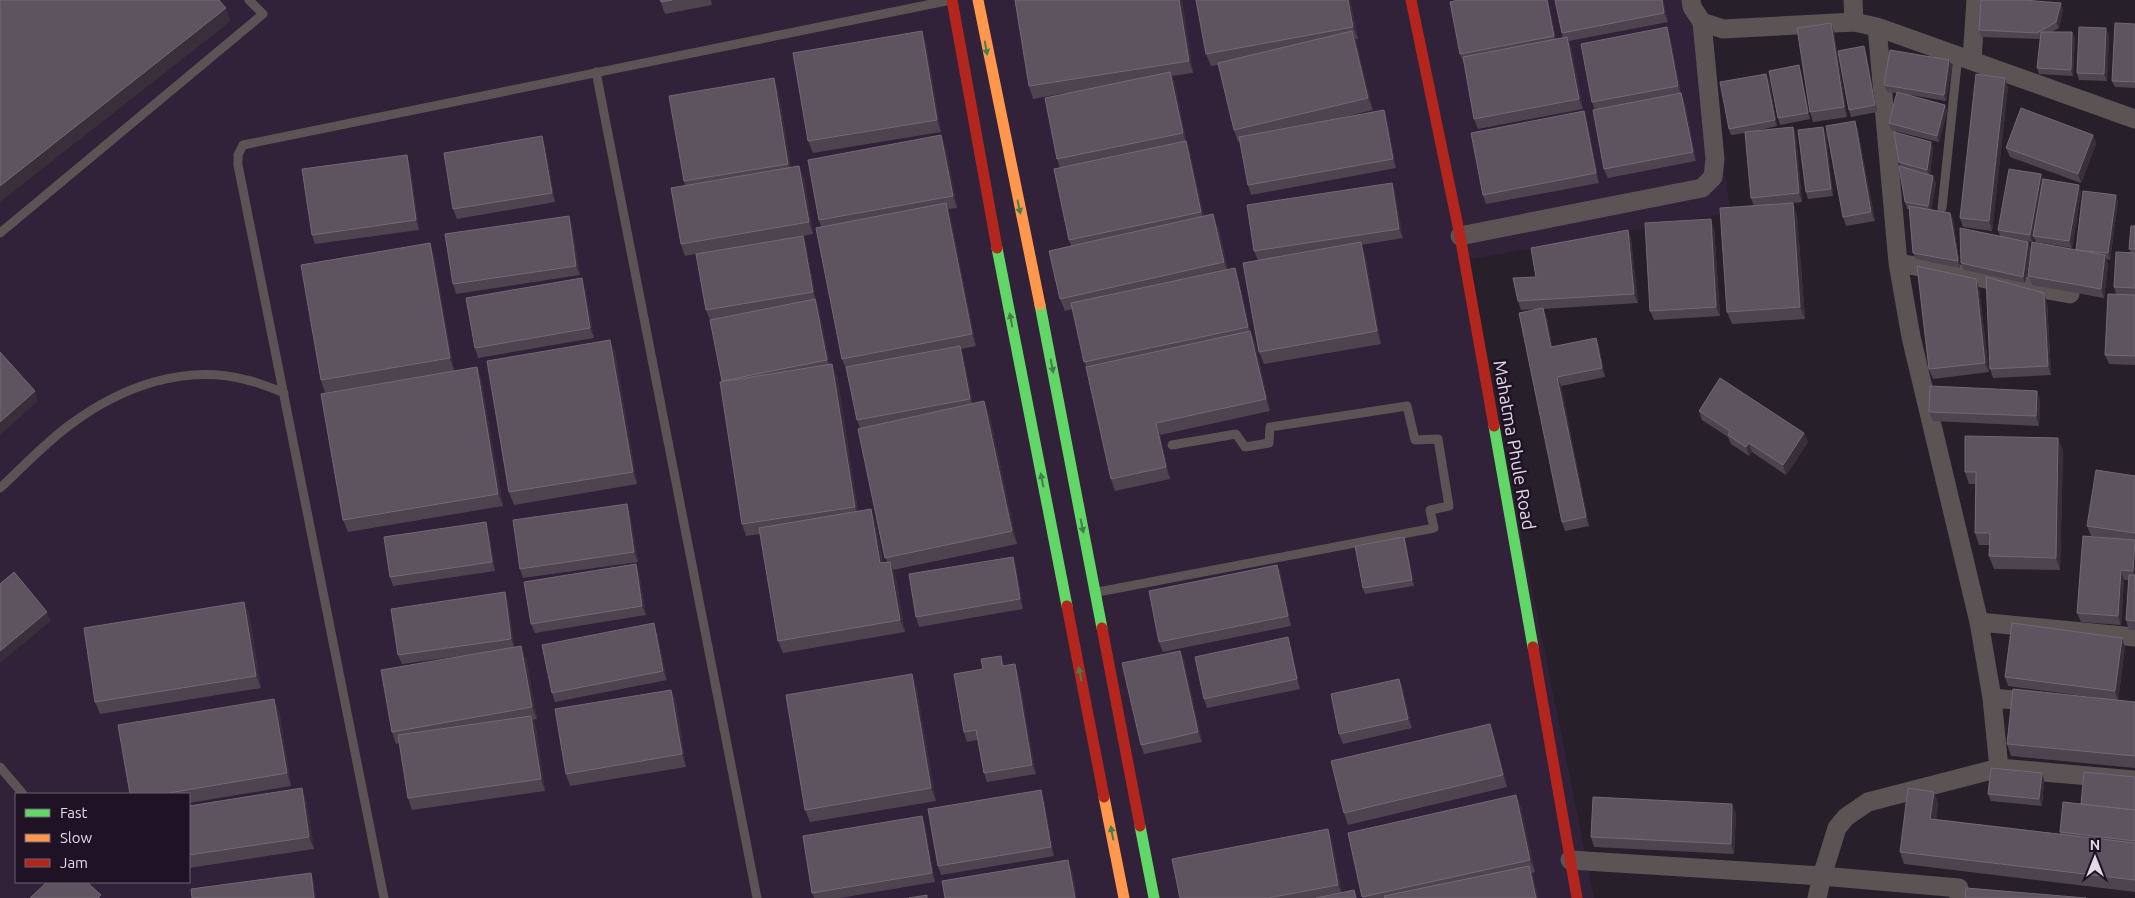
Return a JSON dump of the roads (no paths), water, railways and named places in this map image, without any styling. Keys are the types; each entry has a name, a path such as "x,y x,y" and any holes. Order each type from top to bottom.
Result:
{"street":[{"path":"952,0 1001,269 1131,857 1154,898"},
{"path":"978,0 1095,592 1131,857 1124,898"},
{"name":"Mahatma Phule Road","path":"1411,0 1460,236 1577,898"},
{"path":"1460,236 1702,188 1713,177 1715,159 1702,22 1692,7 1691,0"},
{"path":"1853,0 1854,22"},
{"path":"1965,57 1976,0"},
{"path":"1702,22 1723,29 1854,22 1877,27 2135,119"},
{"path":"1877,27 1898,262 1911,337 1979,622 1992,698 1999,768"},
{"path":"1898,262 2070,294"},
{"path":"1979,622 2135,637"},
{"path":"1992,698 2058,704"},
{"path":"1817,898 1837,828 1846,817 1868,802 1999,768 2135,780"},
{"path":"1570,860 1822,876 1959,893 1978,890"}],"lane":[{"path":"0,233 263,14 250,0"},
{"path":"384,898 238,165 238,155 243,145 952,0"},
{"path":"1942,208 1965,57"},
{"path":"596,72 757,898"},
{"path":"0,488 70,424 126,392 159,380 185,375 218,375 248,380 284,393"},
{"path":"1095,592 1434,528 1430,510 1449,506 1438,438 1415,440 1407,406 1270,427 1269,443 1245,447 1236,434 1172,445"},
{"path":"0,767 22,793"}]}
